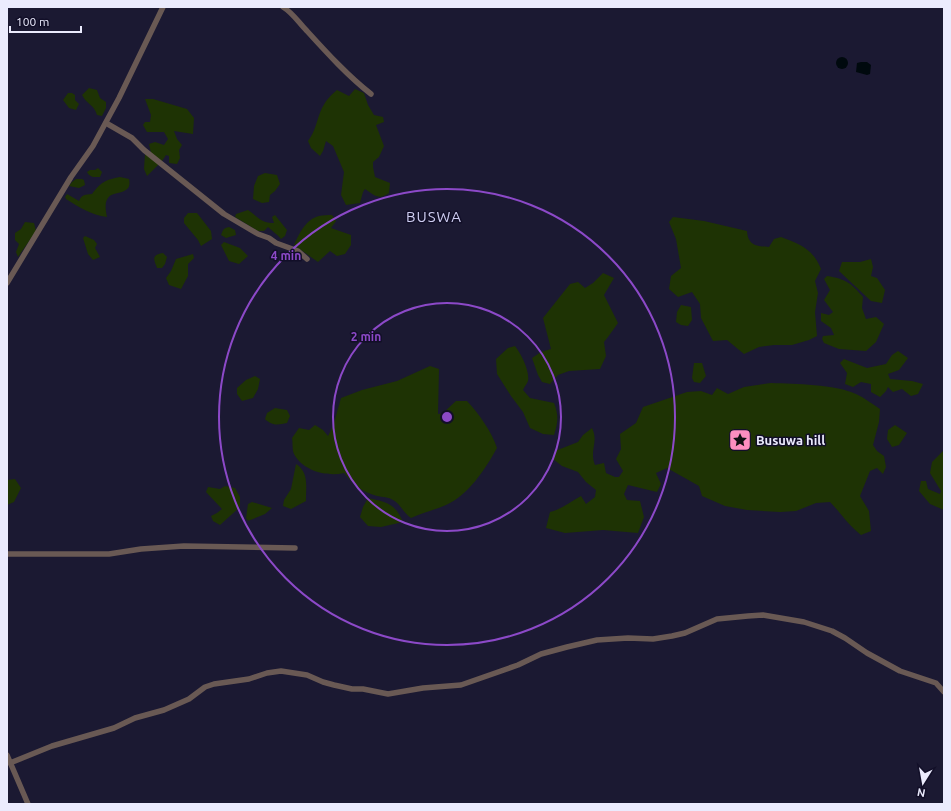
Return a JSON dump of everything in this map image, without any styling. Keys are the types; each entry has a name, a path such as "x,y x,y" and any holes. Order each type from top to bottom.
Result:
{"street":[{"path":"7,283 71,177 93,146 106,123 133,71 163,7"},
{"path":"283,7 289,11 354,81 371,94"},
{"path":"106,123 132,138 144,150 224,214 258,234 269,238 276,243 298,251 307,259"},
{"path":"7,554 109,554 141,549 184,546 295,548"},
{"path":"10,763 52,746 114,728 135,718 164,710 189,699 205,688 214,684 249,679 267,673 281,671 307,675 334,685 388,694 423,688 461,685 518,665 541,654 567,646 597,640 628,638 653,639 672,636 685,633 717,619 741,616 763,616 792,620 804,622 832,631 867,653 900,671 936,683 944,692"},
{"path":"7,755 28,804"}],"green space":[{"path":"89,88 97,90 100,98 106,102 106,108 102,116 97,115 96,111 82,95"},
{"path":"355,89 364,93 368,105 374,115 383,117 384,122 376,125 384,146 379,157 373,162 373,167 375,177 390,183 389,193 386,195 380,197 365,189 360,203 346,205 341,195 344,172 333,146 326,141 320,156 311,148 308,141 313,133 322,108 329,98 337,90 349,96"},
{"path":"68,93 75,95 75,100 79,104 76,110 69,108 63,100"},
{"path":"145,99 153,99 187,109 194,118 193,134 174,131 177,139 182,145 179,150 180,158 177,164 169,163 169,156 166,155 147,176 144,169 145,154 151,153 149,144 155,142 164,145 168,139 164,132 147,132 143,125 145,122 150,122 151,115"},
{"path":"98,168 102,172 100,177 91,176 87,172 90,170 95,170"},
{"path":"265,173 277,175 280,184 270,195 269,202 262,203 253,199 254,186 258,176"},
{"path":"120,177 129,179 128,188 108,198 106,205 107,217 85,210 65,197 67,194 79,201 83,196 92,194 104,182"},
{"path":"76,179 84,180 85,185 79,188 69,186"},
{"path":"248,210 260,219 270,223 274,223 272,217 275,215 287,230 285,236 281,239 268,227 264,231 258,231 235,217 236,214"},
{"path":"188,213 197,213 211,231 212,239 201,246 184,223 184,218"},
{"path":"332,215 336,221 331,228 351,235 351,245 345,254 337,256 330,251 318,262 294,245 298,236 310,220 319,216"},
{"path":"673,217 704,221 747,231 749,240 754,244 761,246 769,247 774,239 781,237 800,245 810,252 818,262 821,269 815,281 818,293 815,312 817,336 792,345 759,347 744,354 727,340 713,341 701,318 700,304 692,292 678,297 669,289 671,276 681,268 676,239 669,222"},
{"path":"25,222 34,223 36,231 18,257 16,252 19,244 15,240 15,233 21,229"},
{"path":"229,227 235,230 236,235 226,238 221,235 226,228"},
{"path":"85,236 94,240 97,244 95,248 100,257 93,260 88,254 83,238"},
{"path":"224,242 240,248 248,256 239,264 229,261 221,245"},
{"path":"163,253 167,257 165,264 162,268 157,268 154,258 155,256"},
{"path":"193,254 194,258 188,264 188,276 181,289 169,285 166,278 176,259"},
{"path":"871,259 873,267 871,276 877,278 885,290 882,303 871,301 839,271 842,262 860,262"},
{"path":"603,273 614,278 604,295 618,323 604,342 606,356 600,369 569,371 558,375 550,384 542,382 532,358 541,352 551,349 543,318 570,284 578,282 585,288 593,283"},
{"path":"827,276 848,282 863,297 862,308 866,319 876,317 884,324 876,342 866,351 839,349 824,343 822,339 823,336 834,335 831,328 821,321 821,313 829,315 833,312 824,300 830,290 824,279"},
{"path":"681,305 691,307 692,320 688,326 681,325 676,322 677,312"},
{"path":"515,346 528,372 528,381 523,390 530,398 554,403 557,412 557,419 554,435 543,434 530,428 523,412 497,374 496,359 508,348"},
{"path":"898,351 908,358 899,370 888,374 890,379 912,381 923,384 918,394 911,396 902,389 893,392 888,387 880,397 871,392 871,384 861,382 853,387 845,384 847,373 840,363 844,359 867,368 886,364 892,355"},
{"path":"694,363 702,363 706,376 700,383 694,382 692,378"},
{"path":"430,366 439,369 438,414 443,413 456,401 467,401 485,423 497,448 476,481 454,501 411,518 396,502 390,498 377,496 363,490 344,473 323,473 309,469 298,460 293,451 292,438 299,428 309,430 315,425 323,430 328,436 333,426 341,398 362,390 397,381"},
{"path":"255,376 260,379 258,389 253,398 242,401 237,394 237,388 246,380"},
{"path":"771,383 815,385 837,388 859,396 880,409 879,422 873,445 877,451 884,456 886,467 883,474 877,468 870,471 860,496 869,511 871,531 861,535 830,502 816,503 796,511 780,512 747,510 725,506 702,496 699,486 667,468 656,473 661,484 657,492 628,485 624,494 627,500 640,501 644,517 638,533 603,530 565,533 546,528 550,512 581,496 586,504 595,497 596,490 586,482 578,472 562,466 553,459 555,451 578,442 583,435 592,428 595,438 593,460 595,465 604,463 606,473 619,477 623,471 616,459 621,449 620,434 636,423 643,407 687,392 701,391 712,395 717,388 728,394 744,387"},
{"path":"275,408 287,410 290,416 287,423 275,424 270,423 265,419 267,413"},
{"path":"895,425 907,433 899,445 892,447 887,439 888,430"},
{"path":"944,450 944,510 930,504 919,491 921,481 926,481 928,489 940,494 941,491 930,473 932,462"},
{"path":"296,464 303,471 305,476 306,501 291,509 283,506 284,500 291,489"},
{"path":"15,479 21,488 14,502 7,505 7,480"},
{"path":"225,486 235,488 240,497 240,507 220,525 213,521 211,516 222,509 206,492 208,487 220,489"},
{"path":"368,498 389,504 397,511 403,522 381,527 368,526 360,517"},
{"path":"252,502 272,508 265,514 248,521 246,518 248,504"}],"shaded area":[{"path":"840,57 844,57 848,63 844,69 840,69 836,65 836,61"},
{"path":"867,62 871,65 870,74 867,75 856,72 857,63"}],"place":[{"name":"Busuwa hill","path":"740,440"}],"district":[{"name":"BUSWA","path":"434,217"}]}
